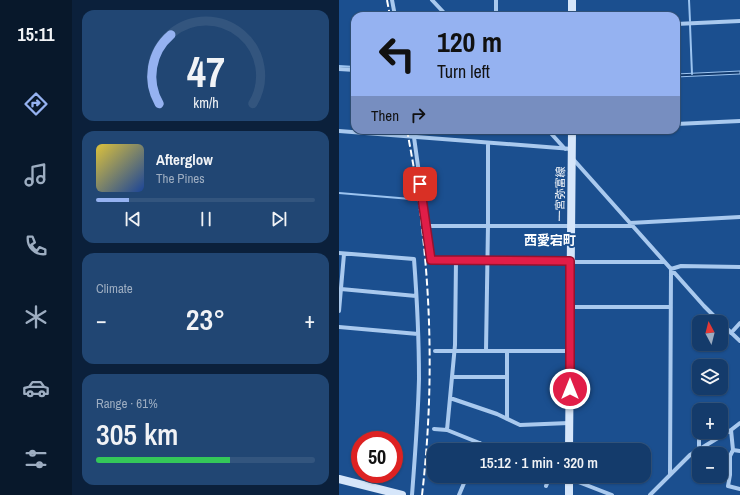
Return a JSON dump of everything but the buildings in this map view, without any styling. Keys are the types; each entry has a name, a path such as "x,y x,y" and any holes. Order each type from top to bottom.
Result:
{"main road":[{"path":"572,0 572,12"},
{"name":"一宮弥富線","path":"569,443 570,152 572,134"},
{"path":"339,479 402,495"},
{"path":"568,483 569,495"}],"street":[{"path":"392,0 394,12"},
{"path":"432,0 443,12"},
{"path":"496,0 496,12"},
{"path":"680,24 740,21"},
{"path":"339,69 351,70"},
{"path":"680,124 740,121"},
{"path":"339,131 351,132"},
{"path":"376,134 488,143 570,152"},
{"path":"414,134 431,260 664,262"},
{"path":"552,134 570,152 664,262 713,315"},
{"path":"486,351 488,143"},
{"path":"427,226 632,225 740,218"},
{"path":"339,253 414,259 419,380 412,495"},
{"path":"339,311 344,254"},
{"path":"447,430 455,345 456,260"},
{"path":"671,269 681,266 740,267"},
{"path":"670,474 671,269"},
{"path":"341,289 416,296"},
{"path":"570,307 671,307"},
{"path":"731,333 740,323"},
{"path":"339,327 418,334"},
{"path":"728,330 740,341"},
{"path":"435,351 570,351"},
{"path":"507,351 507,419"},
{"path":"452,377 507,377"},
{"path":"450,398 497,414 520,425 569,423"},
{"path":"704,447 740,423"},
{"path":"434,429 447,430 480,443"},
{"path":"731,430 733,450 730,456 731,475 728,486 740,489"},
{"path":"733,450 740,451"},
{"path":"650,495 692,454"},
{"path":"459,495 464,483"},
{"path":"582,483 612,495"}],"water":[{"path":"740,71 740,74 680,77 680,74"}],"waterway":[{"path":"689,0 690,21"},
{"path":"690,25 692,74"},
{"path":"339,66 351,67"},
{"path":"339,193 411,199"}],"railway":[{"path":"387,0 389,12"},
{"path":"408,134 420,211 429,317 430,353 428,424 422,495"}],"district":[{"name":"西愛宕町","path":"550,240"}],"route":[{"path":"420,184 431,260 570,261 570,389"}]}
